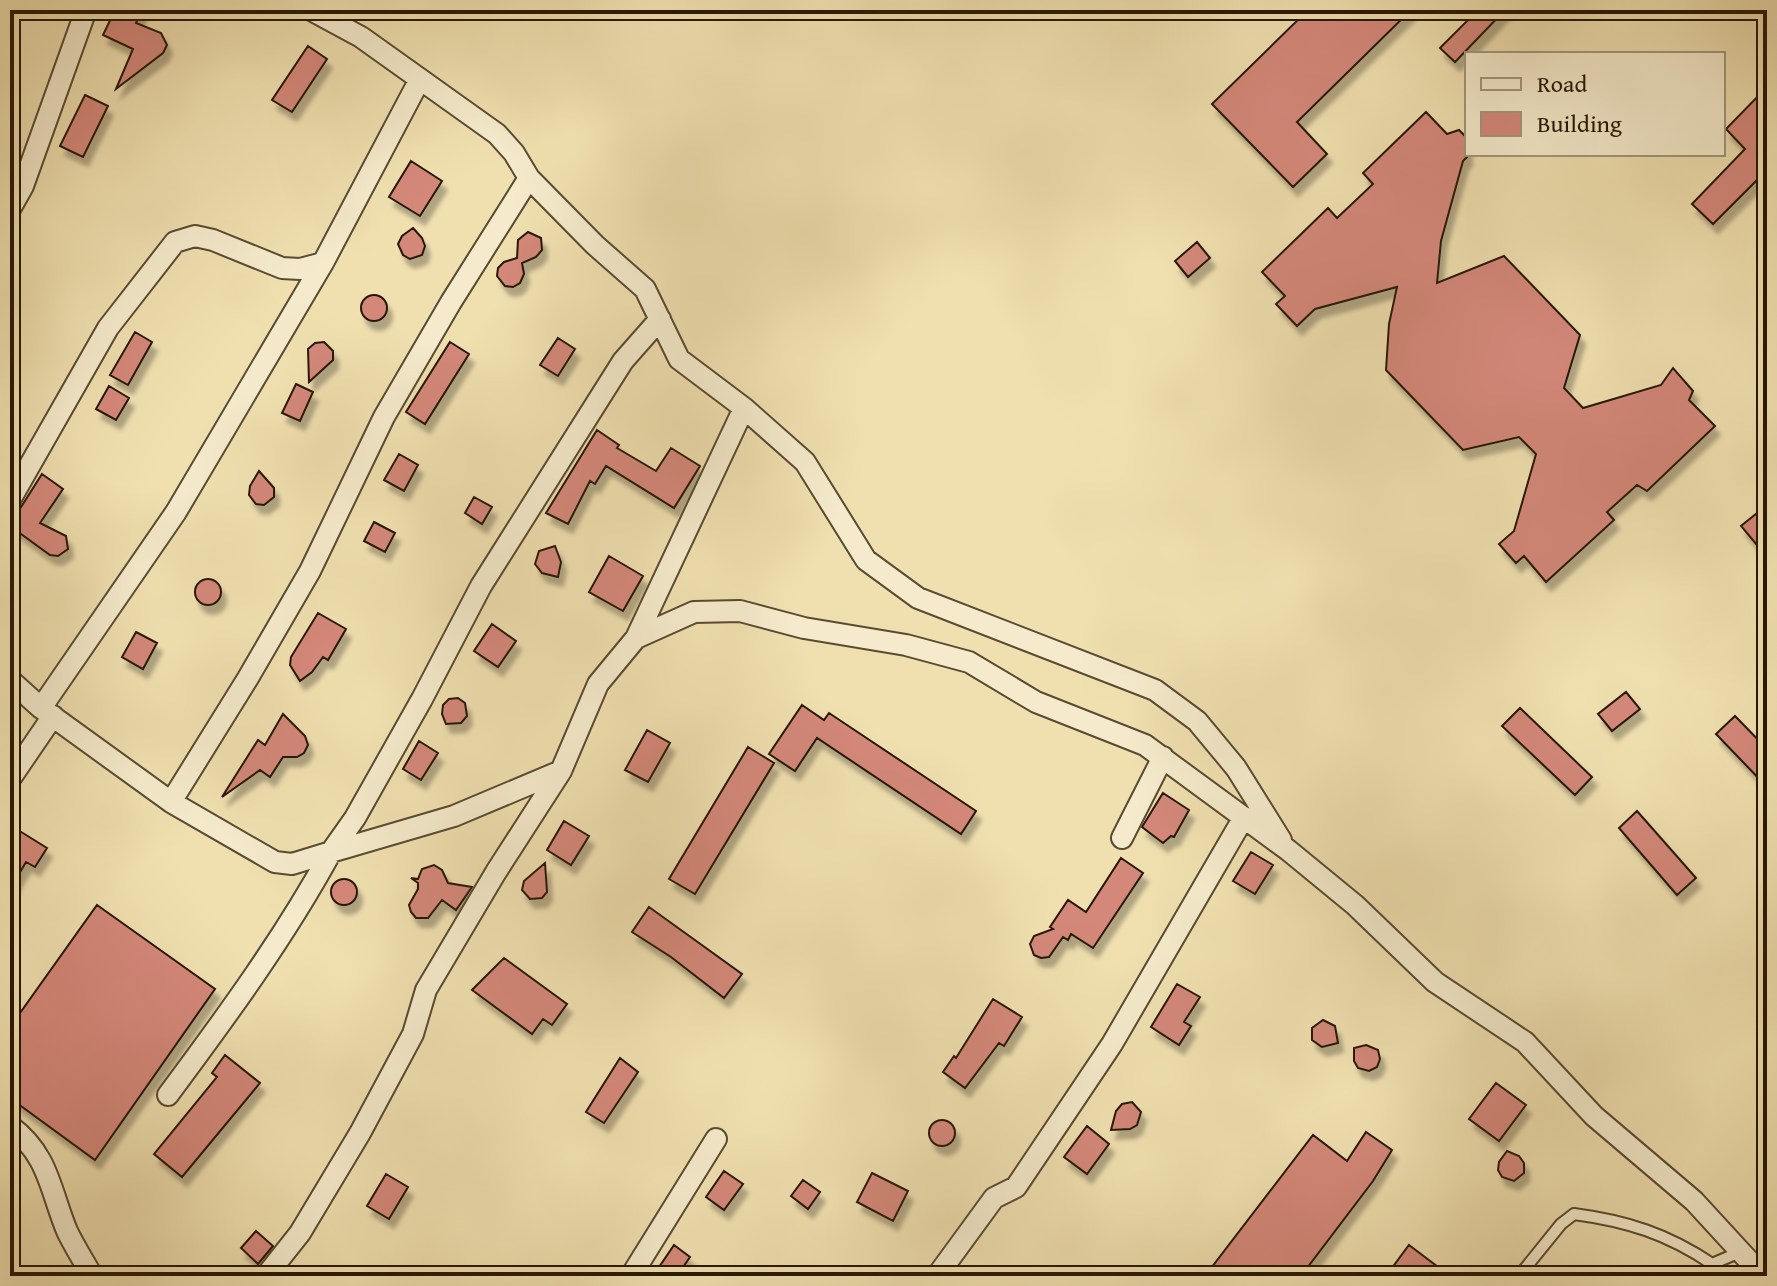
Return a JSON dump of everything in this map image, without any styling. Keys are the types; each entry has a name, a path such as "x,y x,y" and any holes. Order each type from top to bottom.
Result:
{"street":[{"path":"10,209 23,186 86,10"},
{"path":"311,10 361,37 497,134 514,153 529,178 595,245 645,289 679,359 744,408 805,462 866,560 918,598 1155,690 1197,721 1236,768 1288,850"},
{"path":"10,779 47,712 176,512 323,263 420,79"},
{"path":"171,802 310,571 384,417 529,178"},
{"path":"10,500 108,328 175,242 195,236 213,240 282,268 300,269 323,263"},
{"path":"168,1095 245,991 312,887 355,818 481,586 623,361 660,319"},
{"path":"266,1276 300,1233 360,1133 413,1034 426,990 561,771 598,684 636,638 744,408"},
{"path":"636,638 694,612 740,611 804,628 906,645 969,662 1036,702 1145,745 1288,850 1355,905 1435,982 1525,1042 1594,1116 1694,1201 1763,1276"},
{"path":"10,680 47,712 171,802 275,862 292,864 454,816 561,771"},
{"path":"1122,838 1163,757"},
{"path":"937,1276 994,1198 1016,1187 1112,1044 1244,817"},
{"path":"10,1126 25,1138 42,1161 68,1232 92,1276"},
{"path":"631,1276 716,1139"}],"lane":[{"path":"1519,1276 1561,1224 1574,1214 1617,1220 1678,1242 1712,1264"},
{"path":"1701,1276 1712,1264 1740,1252"}],"building":[{"path":"115,10 142,10 136,23 161,33 167,45 163,53 116,89 133,49 103,35"},
{"path":"1308,10 1411,10 1297,122 1327,154 1293,187 1212,104"},
{"path":"1478,10 1505,10 1455,62 1440,48"},
{"path":"308,46 327,59 292,112 272,100"},
{"path":"1767,87 1767,170 1713,224 1692,204 1745,149 1726,129"},
{"path":"85,95 108,106 83,157 60,146"},
{"path":"1426,112 1447,134 1459,130 1465,136 1467,157 1463,161 1441,241 1437,283 1504,256 1580,335 1564,388 1583,408 1661,385 1673,368 1693,391 1689,400 1715,426 1647,491 1637,485 1607,512 1614,520 1546,582 1524,556 1516,563 1499,544 1514,531 1536,454 1519,437 1463,450 1386,370 1389,324 1397,287 1315,309 1297,326 1276,304 1285,296 1262,272 1328,208 1337,218 1373,184 1363,173"},
{"path":"411,161 442,181 420,216 389,197"},
{"path":"413,228 425,246 422,255 410,259 403,255 398,244 402,236"},
{"path":"528,232 541,238 542,250 536,257 522,263 524,274 520,283 513,287 505,286 497,276 498,268 504,262 517,258 518,240"},
{"path":"1197,242 1210,258 1188,277 1175,261"},
{"path":"374,295 383,299 387,308 383,317 374,321 365,317 361,308 365,299"},
{"path":"135,332 152,342 128,385 110,375"},
{"path":"558,338 575,349 558,376 540,365"},
{"path":"324,342 333,351 333,360 309,382 308,349 315,343"},
{"path":"450,342 469,354 425,424 406,412"},
{"path":"296,384 313,392 300,421 282,413"},
{"path":"109,386 129,398 116,420 96,409"},
{"path":"597,430 619,445 617,448 656,471 671,448 700,466 674,508 606,466 595,484 590,481 568,524 546,513"},
{"path":"399,454 418,465 404,491 384,480"},
{"path":"259,471 274,488 274,497 264,505 256,504 249,495 250,486"},
{"path":"42,474 63,489 40,523 66,536 68,549 58,556 50,555 10,526 10,513 21,507"},
{"path":"474,497 492,507 482,524 465,513"},
{"path":"1767,505 1767,557 1741,526"},
{"path":"374,522 395,533 385,552 364,541"},
{"path":"555,546 561,562 558,577 542,573 535,564 539,551"},
{"path":"609,556 643,576 623,611 589,592"},
{"path":"208,579 217,583 221,592 217,601 208,605 199,601 195,592 199,583"},
{"path":"318,613 346,629 328,660 323,657 312,672 300,681 290,665 291,657"},
{"path":"492,624 516,641 498,667 474,651"},
{"path":"136,632 157,643 143,669 122,657"},
{"path":"1626,692 1640,709 1612,731 1598,714"},
{"path":"458,698 465,703 467,716 461,723 446,724 443,705 449,699"},
{"path":"802,705 824,720 829,713 976,811 961,834 817,738 795,771 769,754"},
{"path":"1520,708 1592,777 1575,795 1502,726"},
{"path":"283,714 305,736 308,745 304,753 297,757 283,757 270,777 260,770 222,797 258,740 265,745"},
{"path":"1735,716 1767,749 1767,787 1716,734"},
{"path":"647,730 670,743 648,782 625,770"},
{"path":"419,741 438,753 421,780 403,769"},
{"path":"748,747 774,763 695,894 669,879"},
{"path":"1163,793 1189,810 1174,837 1163,843 1142,827"},
{"path":"1637,811 1696,878 1677,895 1619,828"},
{"path":"564,821 589,836 571,865 547,850"},
{"path":"10,825 47,848 35,867 26,862 10,889"},
{"path":"1251,852 1273,865 1255,894 1233,881"},
{"path":"1121,858 1143,873 1093,948 1071,934 1068,940 1063,937 1049,957 1034,955 1030,944 1034,936 1053,929 1050,927 1068,900 1086,912"},
{"path":"545,863 547,892 542,898 530,899 522,890 524,881"},
{"path":"434,865 442,870 448,883 472,887 456,910 442,900 428,918 416,918 409,905 418,883 411,878 418,879 422,869"},
{"path":"344,879 353,883 357,892 353,901 344,905 335,901 331,892 335,883"},
{"path":"97,905 215,989 95,1160 10,1098 10,1027"},
{"path":"649,907 742,974 724,998 671,957 632,932"},
{"path":"504,958 567,1004 552,1025 543,1019 532,1034 472,990"},
{"path":"1177,984 1200,997 1184,1022 1191,1026 1179,1045 1151,1027"},
{"path":"993,999 1022,1017 1004,1046 999,1043 965,1088 943,1072 954,1056 956,1058"},
{"path":"1323,1020 1335,1026 1338,1043 1322,1047 1312,1040 1312,1028"},
{"path":"1366,1045 1378,1050 1380,1059 1377,1067 1369,1071 1358,1068 1354,1061 1354,1048"},
{"path":"225,1055 260,1083 182,1177 154,1154 217,1077 212,1073"},
{"path":"620,1058 638,1072 604,1123 586,1112"},
{"path":"1496,1083 1526,1105 1499,1141 1469,1119"},
{"path":"1132,1102 1141,1112 1137,1125 1130,1129 1111,1130 1116,1111 1122,1104"},
{"path":"942,1120 951,1124 955,1133 951,1142 942,1146 933,1142 929,1133 933,1124"},
{"path":"1087,1126 1109,1144 1087,1174 1064,1157"},
{"path":"1366,1132 1392,1150 1373,1181 1301,1276 1205,1276 1313,1135 1347,1161"},
{"path":"1507,1151 1519,1156 1524,1163 1524,1173 1514,1181 1502,1177 1498,1170 1499,1162"},
{"path":"724,1171 743,1184 724,1210 706,1197"},
{"path":"872,1173 908,1191 893,1221 857,1202"},
{"path":"386,1174 408,1187 389,1219 367,1206"},
{"path":"803,1180 820,1192 808,1209 791,1196"},
{"path":"256,1231 273,1246 258,1264 241,1248"},
{"path":"674,1245 690,1257 677,1276 653,1276"},
{"path":"1409,1245 1450,1276 1386,1276"}]}
